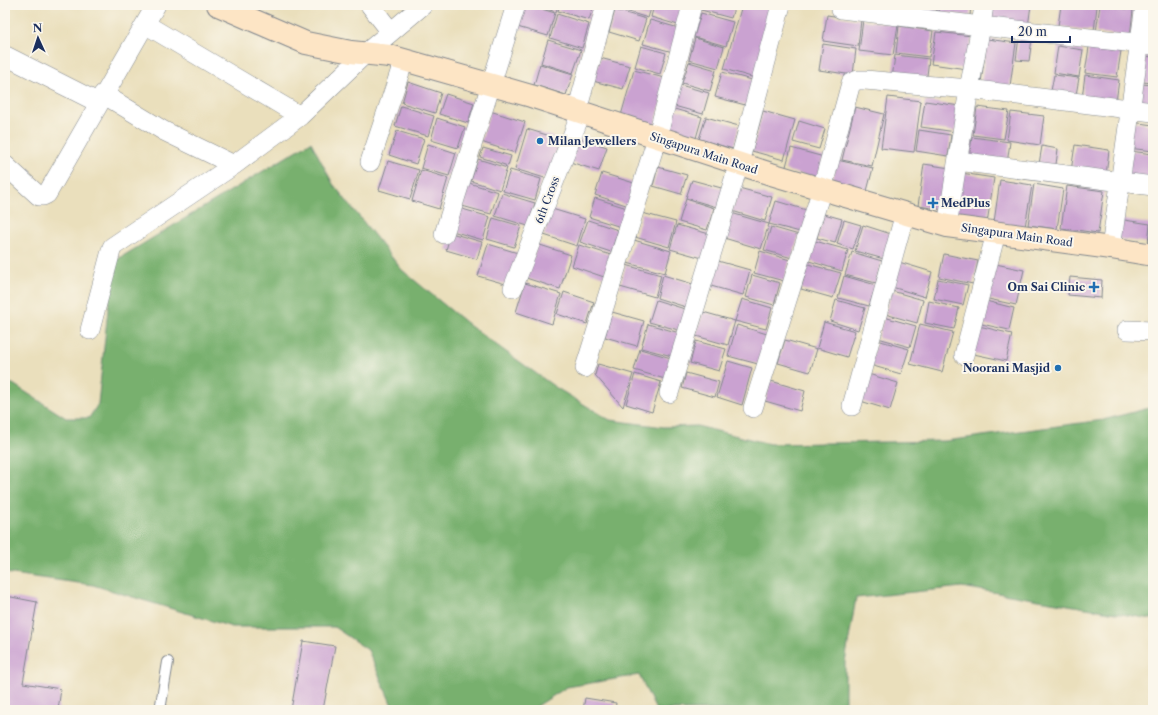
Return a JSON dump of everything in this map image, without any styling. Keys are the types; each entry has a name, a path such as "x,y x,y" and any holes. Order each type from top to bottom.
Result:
{"street":[{"path":"5,165 39,196 47,194 156,5"},
{"name":"Singapura Main Road","path":"218,5 306,43 351,52 390,56 491,85 739,164 947,226 1153,255"},
{"path":"370,5 391,32"},
{"path":"90,330 112,248 234,165 300,116 366,53 423,5"},
{"path":"444,234 516,5"},
{"name":"6th Cross","path":"513,288 579,112 606,5"},
{"path":"585,368 657,138 692,5"},
{"path":"669,393 739,164 781,5"},
{"path":"947,226 984,5"},
{"path":"1111,248 1130,109 1146,44 1145,5"},
{"path":"841,9 1146,44"},
{"path":"145,24 300,116"},
{"path":"6,56 101,98 234,165"},
{"path":"370,162 404,60"},
{"path":"753,408 822,189 851,83 858,80 865,80 969,89 1153,112"},
{"path":"958,161 1153,186"},
{"path":"852,406 905,213"},
{"path":"964,355 996,233"},
{"path":"1127,330 1153,331"}],"lane":[{"path":"160,710 168,662"}],"green space":[{"path":"311,142 333,184 402,270 470,326 555,387 610,420 664,427 697,426 770,444 945,441 1103,420 1153,407 1153,619 962,587 856,598 845,662 845,710 656,710 639,675 567,687 531,710 394,710 368,650 334,627 232,627 93,585 5,573 5,383 13,384 66,418 89,418 98,404 113,262"}],"building":[{"path":"521,5 528,5 555,13 548,36 514,26"},
{"path":"535,5 558,5 556,12"},
{"path":"560,5 594,5 589,20 558,11"},
{"path":"617,5 652,5 648,18 616,8"},
{"path":"654,5 683,5 678,25 651,17"},
{"path":"703,5 735,5 731,18 701,10"},
{"path":"742,5 776,5 755,78 724,69"},
{"path":"902,5 937,5 936,14 901,10"},
{"path":"939,5 971,5 970,16 938,12"},
{"path":"991,5 1031,5 1028,27 989,22"},
{"path":"1061,5 1083,5 1097,7 1094,31 1058,26"},
{"path":"1100,5 1133,10 1130,37 1096,32"},
{"path":"615,10 646,19 639,41 609,32"},
{"path":"1153,12 1153,37 1147,37"},
{"path":"701,13 733,22 726,46 694,37"},
{"path":"557,14 589,24 582,48 550,38"},
{"path":"827,15 861,20 858,46 823,41"},
{"path":"650,20 679,28 673,52 643,44"},
{"path":"863,20 898,25 893,55 859,51"},
{"path":"899,26 933,31 929,57 896,53"},
{"path":"936,32 972,36 967,69 931,64"},
{"path":"1019,37 1032,39 1029,61 1016,60"},
{"path":"695,38 724,47 718,68 689,60"},
{"path":"987,39 1016,43 1010,86 981,83"},
{"path":"548,40 581,50 573,73 541,63"},
{"path":"823,44 856,49 853,75 819,70"},
{"path":"641,46 666,53 660,74 635,67"},
{"path":"1058,46 1083,50 1079,77 1054,73"},
{"path":"1089,47 1121,51 1117,77 1085,73"},
{"path":"895,55 929,59 926,84 892,79"},
{"path":"1145,56 1153,57 1153,83 1142,82"},
{"path":"600,58 630,66 623,89 593,81"},
{"path":"689,62 716,70 710,91 682,83"},
{"path":"540,64 573,74 566,95 534,85"},
{"path":"634,70 668,79 654,128 620,119"},
{"path":"722,72 756,81 749,106 715,97"},
{"path":"1054,75 1079,78 1076,95 1051,91"},
{"path":"1085,75 1119,80 1116,102 1082,98"},
{"path":"408,82 441,93 435,113 402,103"},
{"path":"1141,84 1153,85 1153,108 1138,106"},
{"path":"680,85 709,93 703,114 674,106"},
{"path":"446,94 474,103 468,123 439,114"},
{"path":"888,97 921,101 914,152 881,148"},
{"path":"925,101 960,106 956,132 921,127"},
{"path":"401,106 434,116 428,136 395,126"},
{"path":"855,107 884,114 872,166 842,160"},
{"path":"977,107 1009,111 1004,139 973,135"},
{"path":"671,108 702,117 696,138 666,129"},
{"path":"490,111 525,122 515,153 481,142"},
{"path":"763,111 795,120 784,160 752,151"},
{"path":"1011,112 1044,116 1040,145 1007,140"},
{"path":"706,117 739,126 733,149 699,139"},
{"path":"437,118 465,127 458,148 431,140"},
{"path":"799,121 825,129 819,149 793,142"},
{"path":"1132,122 1153,125 1153,151 1128,148"},
{"path":"527,129 560,139 548,179 515,169"},
{"path":"919,130 951,135 948,156 916,151"},
{"path":"397,131 424,139 416,164 389,155"},
{"path":"972,137 1010,142 1007,164 969,158"},
{"path":"578,138 607,147 599,171 570,162"},
{"path":"428,144 456,153 449,176 421,168"},
{"path":"1075,145 1109,150 1106,176 1071,171"},
{"path":"1042,146 1058,149 1055,172 1038,170"},
{"path":"483,148 511,156 508,166 480,157"},
{"path":"791,148 824,157 818,179 785,170"},
{"path":"1130,151 1153,154 1153,181 1126,177"},
{"path":"478,159 507,168 500,190 471,181"},
{"path":"837,160 873,168 867,191 832,183"},
{"path":"388,161 419,170 410,199 379,190"},
{"path":"924,164 950,168 944,210 918,206"},
{"path":"658,167 687,175 681,194 653,186"},
{"path":"421,170 448,178 439,209 412,201"},
{"path":"510,170 541,179 535,200 503,191"},
{"path":"602,173 637,184 629,206 595,195"},
{"path":"961,173 994,178 987,223 955,218"},
{"path":"692,180 725,189 720,208 686,198"},
{"path":"1000,180 1032,185 1025,227 994,222"},
{"path":"469,183 498,192 491,214 462,206"},
{"path":"1034,184 1063,189 1057,229 1028,225"},
{"path":"1067,186 1104,191 1098,233 1061,228"},
{"path":"739,188 772,197 765,221 732,211"},
{"path":"502,193 535,203 528,226 495,216"},
{"path":"595,198 627,208 621,227 589,217"},
{"path":"686,199 714,208 707,230 679,222"},
{"path":"776,201 810,211 804,233 769,224"},
{"path":"459,208 490,217 483,240 452,231"},
{"path":"552,209 585,219 577,246 544,235"},
{"path":"642,213 676,222 669,247 635,237"},
{"path":"731,213 769,224 761,249 724,238"},
{"path":"824,214 842,219 835,243 817,238"},
{"path":"493,218 521,226 514,247 487,239"},
{"path":"1118,219 1150,224 1148,243 1115,238"},
{"path":"588,220 618,230 611,252 580,242"},
{"path":"844,220 861,225 853,249 837,244"},
{"path":"677,225 713,235 706,259 670,249"},
{"path":"863,225 891,234 884,259 855,251"},
{"path":"1152,225 1153,243 1149,243"},
{"path":"771,227 799,235 792,258 764,250"},
{"path":"451,233 482,242 477,259 446,250"},
{"path":"634,240 671,251 665,273 627,263"},
{"path":"815,241 848,250 842,271 809,261"},
{"path":"488,244 518,253 509,285 478,276"},
{"path":"537,244 571,255 560,289 526,278"},
{"path":"579,245 611,255 604,277 572,266"},
{"path":"760,251 790,260 784,281 754,273"},
{"path":"852,252 882,261 876,283 845,275"},
{"path":"944,254 978,261 973,284 939,277"},
{"path":"718,261 750,270 743,295 711,286"},
{"path":"899,262 932,272 925,297 892,287"},
{"path":"991,263 1024,270 1016,305 984,298"},
{"path":"808,264 841,273 833,298 801,289"},
{"path":"626,265 661,275 655,297 620,287"},
{"path":"663,275 696,285 689,308 657,298"},
{"path":"752,275 780,283 774,305 746,297"},
{"path":"844,276 876,285 869,306 838,298"},
{"path":"1070,277 1102,280 1101,298 1068,295"},
{"path":"938,279 968,285 963,305 934,299"},
{"path":"525,283 561,294 552,324 516,312"},
{"path":"892,291 923,300 917,323 885,314"},
{"path":"564,292 594,302 587,324 557,314"},
{"path":"742,299 772,308 766,329 735,321"},
{"path":"656,300 688,310 682,331 649,322"},
{"path":"836,300 865,308 858,330 830,321"},
{"path":"982,300 1014,308 1009,330 977,323"},
{"path":"929,301 959,308 954,329 925,323"},
{"path":"612,312 644,321 637,346 605,337"},
{"path":"703,312 735,321 728,345 696,336"},
{"path":"884,317 916,326 910,347 878,338"},
{"path":"824,322 855,331 847,357 817,348"},
{"path":"648,324 683,334 676,357 641,348"},
{"path":"920,324 953,332 942,372 910,364"},
{"path":"737,325 767,334 758,364 728,356"},
{"path":"975,325 1012,334 1006,361 969,353"},
{"path":"785,340 817,349 810,372 778,363"},
{"path":"877,340 909,349 901,374 870,365"},
{"path":"696,341 726,349 719,371 690,363"},
{"path":"640,349 671,358 665,379 634,370"},
{"path":"728,361 752,368 742,405 717,397"},
{"path":"598,364 633,374 623,407 595,375"},
{"path":"686,373 719,382 715,397 682,388"},
{"path":"865,373 898,383 890,410 857,400"},
{"path":"635,374 661,382 652,412 626,404"},
{"path":"771,381 805,391 800,411 765,401"},
{"path":"6,596 37,602 23,683 61,689 58,710 5,710"},
{"path":"303,641 335,646 323,710 291,710"},
{"path":"585,698 616,703 615,710 583,710"}],"place":[{"name":"Milan Jewellers","path":"540,141"},
{"name":"MedPlus","path":"933,203"},
{"name":"Om Sai Clinic","path":"1094,287"},
{"name":"Noorani Masjid","path":"1058,368"}]}
